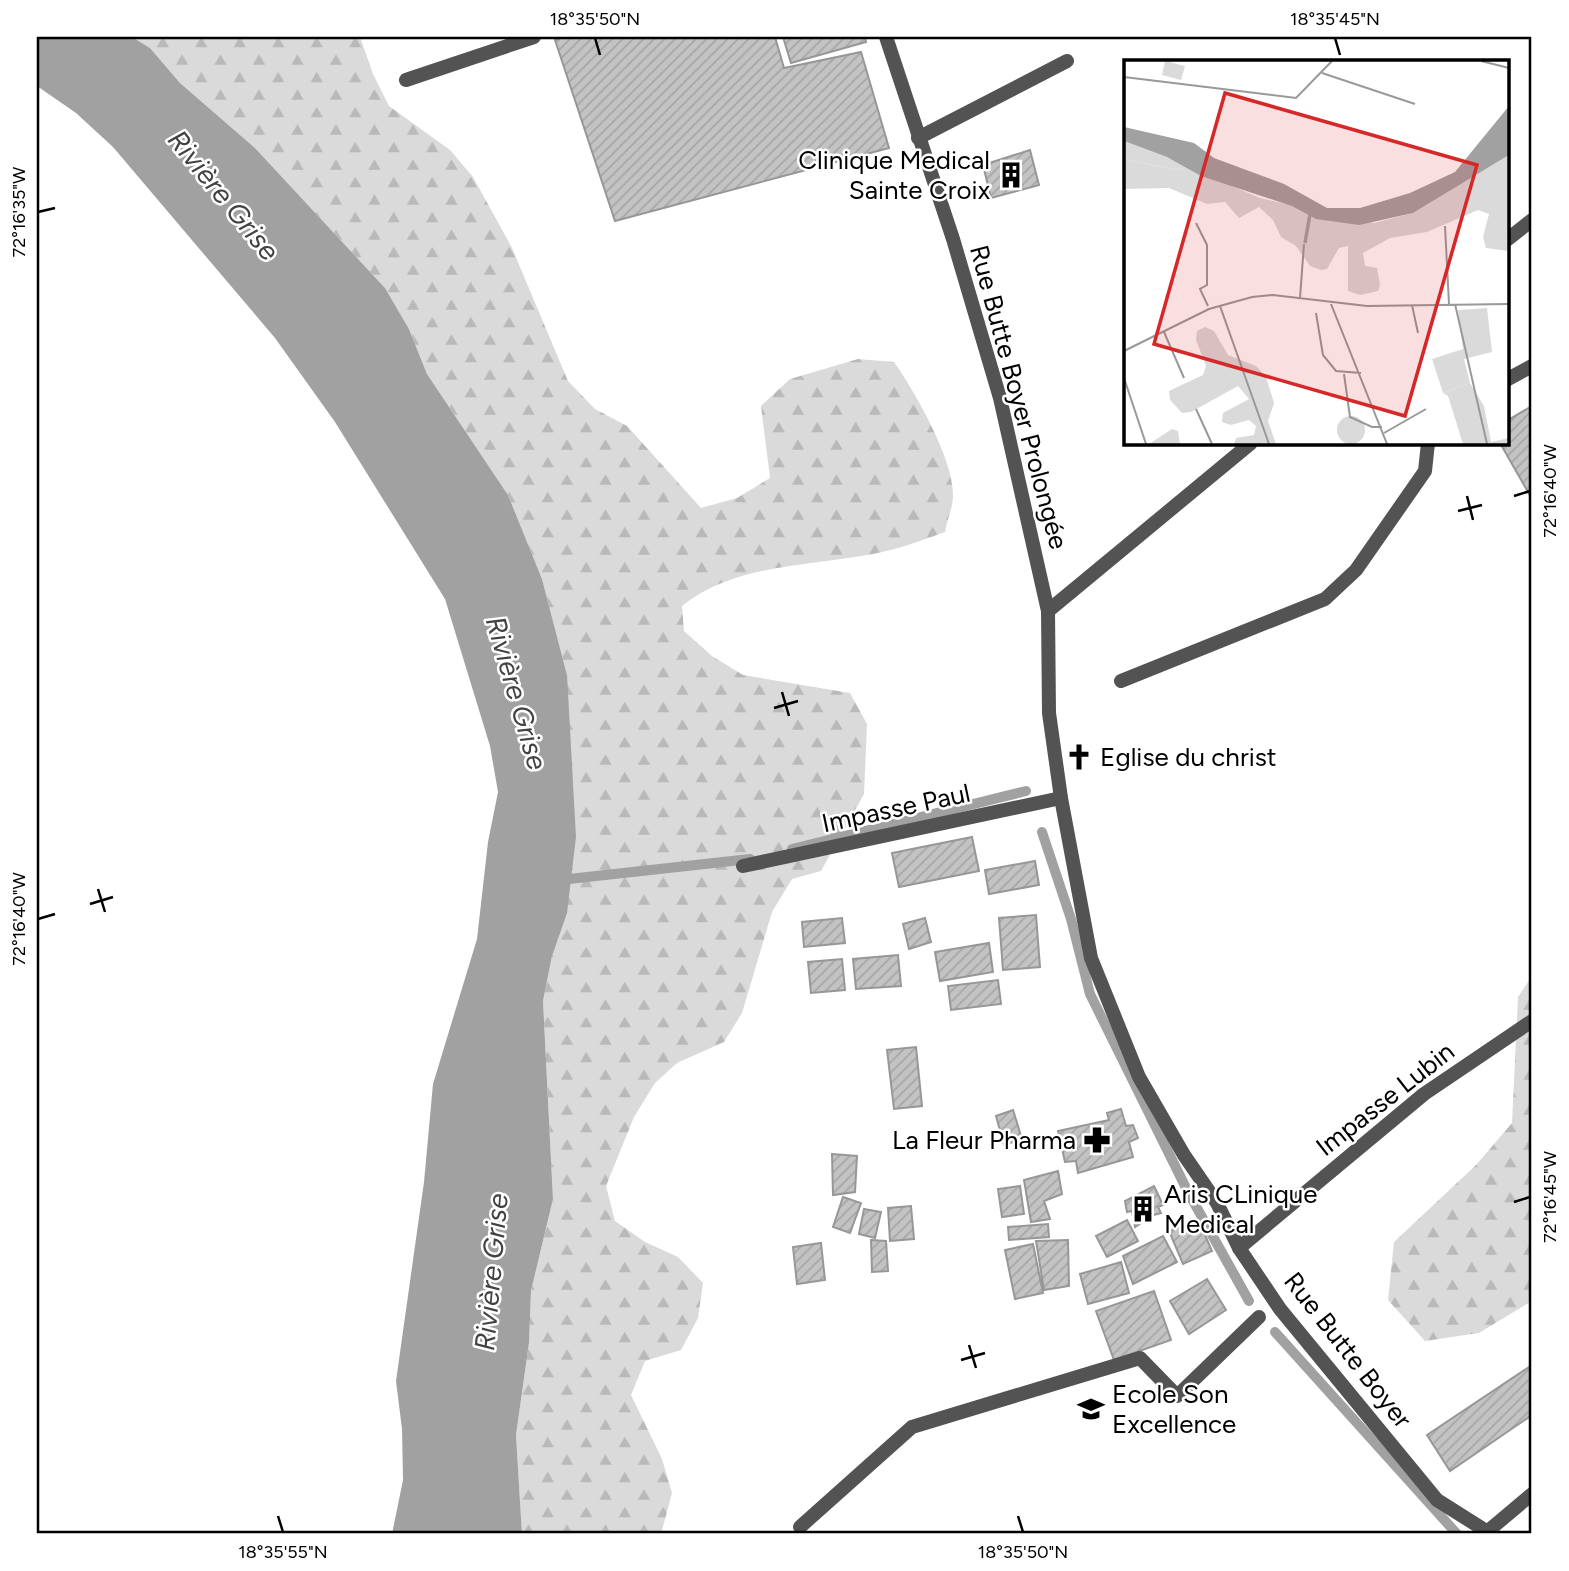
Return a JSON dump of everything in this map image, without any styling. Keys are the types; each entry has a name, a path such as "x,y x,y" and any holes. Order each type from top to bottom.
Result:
{"street":[{"path":"406,80 534,37"},
{"name":"Rue Butte Boyer Prolongée","path":"886,37 953,239 1000,398 1048,611"},
{"path":"918,138 1068,61"},
{"path":"1510,237 1532,220"},
{"path":"1510,378 1532,366"},
{"path":"1048,611 1250,444"},
{"path":"1121,681 1325,599 1356,570 1425,471 1428,444"},
{"name":"Rue Butte Boyer","path":"1048,611 1049,713 1061,798 1091,958 1139,1077 1184,1156 1217,1202 1239,1248 1280,1309 1340,1378 1407,1466 1437,1500 1490,1533"},
{"name":"Impasse Paul","path":"743,866 1061,798"},
{"name":"Impasse Lubin","path":"1239,1248 1424,1094 1532,1021"},
{"path":"800,1527 912,1427 1140,1358 1177,1396 1259,1317"},
{"path":"1490,1533 1532,1494"}],"green space":[{"path":"132,37 360,37 373,74 389,106 450,150 473,177 512,248 568,381 595,409 627,426 701,508 737,498 770,478 761,406 790,379 858,359 894,362 922,408 947,463 953,495 945,532 873,554 749,574 703,592 682,606 684,631 712,656 743,675 850,693 867,724 864,794 821,871 792,879 772,912 742,1013 724,1042 677,1063 655,1083 634,1117 606,1186 615,1221 645,1242 678,1257 703,1283 698,1318 681,1350 645,1361 631,1395 662,1459 672,1493 661,1534 522,1534 516,1435 529,1343 531,1291 553,1199 543,1001 552,956 567,675 542,579 508,495 427,374 409,329 385,288 255,148 180,83 150,48"},
{"path":"1532,976 1532,1301 1479,1333 1425,1341 1388,1300 1394,1242 1476,1165 1512,1123 1518,997"}],"water":[{"name":"Rivière Grise","path":"37,37 132,37 150,48 180,83 255,148 385,288 409,329 427,374 508,495 542,579 567,675 576,837 567,913 552,956 543,1001 553,1199 531,1291 529,1343 516,1435 522,1534 392,1534 403,1480 402,1429 396,1381 424,1182 433,1084 477,939 488,842 498,792 490,746 445,599 335,422 275,338 113,147 76,113 37,86"}],"building":[{"path":"564,37 775,37 784,68 861,52 889,148 615,221 555,40"},
{"path":"783,37 865,37 866,42 791,63"},
{"name":"Clinique Medical Sainte Croix","path":"1030,150 1039,185 991,198 983,165"},
{"path":"1532,406 1532,499 1501,444 1510,444 1510,419"},
{"path":"972,837 979,871 899,887 892,853"},
{"path":"1035,861 1039,885 989,894 985,870"},
{"path":"1036,915 1040,967 1003,970 999,918"},
{"path":"842,918 845,943 804,947 802,922"},
{"path":"925,918 931,942 909,949 903,924"},
{"path":"989,943 993,972 940,981 935,952"},
{"path":"898,955 901,986 856,989 853,959"},
{"path":"842,959 845,990 811,993 808,962"},
{"path":"998,980 1001,1004 951,1010 948,986"},
{"path":"916,1047 922,1106 894,1109 887,1050"},
{"name":"La Fleur Pharma","path":"1121,1109 1126,1126 1133,1125 1138,1138 1129,1142 1133,1157 1078,1173 1076,1161 1065,1162 1058,1131 1109,1120 1107,1113"},
{"path":"1013,1110 1022,1139 1004,1145 996,1116"},
{"path":"832,1154 857,1156 855,1192 833,1195"},
{"path":"1058,1171 1062,1194 1044,1201 1050,1219 1031,1222 1024,1180"},
{"path":"1020,1186 1024,1214 1002,1217 998,1189"},
{"name":"Aris CLinique Medical","path":"1154,1186 1163,1205 1158,1207 1161,1213 1146,1217 1146,1220 1135,1227 1132,1211 1127,1212 1125,1201"},
{"path":"843,1197 861,1203 850,1233 833,1227"},
{"path":"911,1206 914,1239 890,1241 888,1208"},
{"path":"864,1209 881,1212 875,1238 859,1234"},
{"path":"1198,1219 1212,1251 1183,1264 1169,1231"},
{"path":"1127,1220 1138,1241 1107,1257 1096,1236"},
{"path":"1048,1224 1049,1237 1009,1240 1008,1227"},
{"path":"1163,1236 1177,1262 1133,1284 1123,1256"},
{"path":"871,1240 886,1241 888,1271 872,1272"},
{"path":"1068,1240 1069,1286 1044,1290 1036,1241"},
{"path":"821,1243 825,1280 797,1284 793,1247"},
{"path":"1033,1244 1043,1293 1015,1299 1005,1250"},
{"path":"1121,1262 1129,1293 1088,1304 1080,1274"},
{"path":"1207,1279 1226,1310 1189,1334 1170,1301"},
{"path":"1154,1291 1171,1340 1114,1360 1096,1311"},
{"path":"1532,1365 1532,1415 1450,1471 1427,1435"}],"waterway":[{"path":"792,849 1026,791"},
{"path":"1042,832 1071,919 1090,994 1188,1192 1249,1301"},
{"path":"560,880 750,859"},
{"path":"1275,1332 1457,1534"}],"place":[{"name":"Clinique Medical Sainte Croix","path":"1011,175"},
{"name":"Eglise du christ","path":"1079,757"},
{"name":"La Fleur Pharma","path":"1097,1140"},
{"name":"Aris CLinique Medical","path":"1143,1209"},
{"name":"Ecole Son Excellence","path":"1091,1409"}]}
